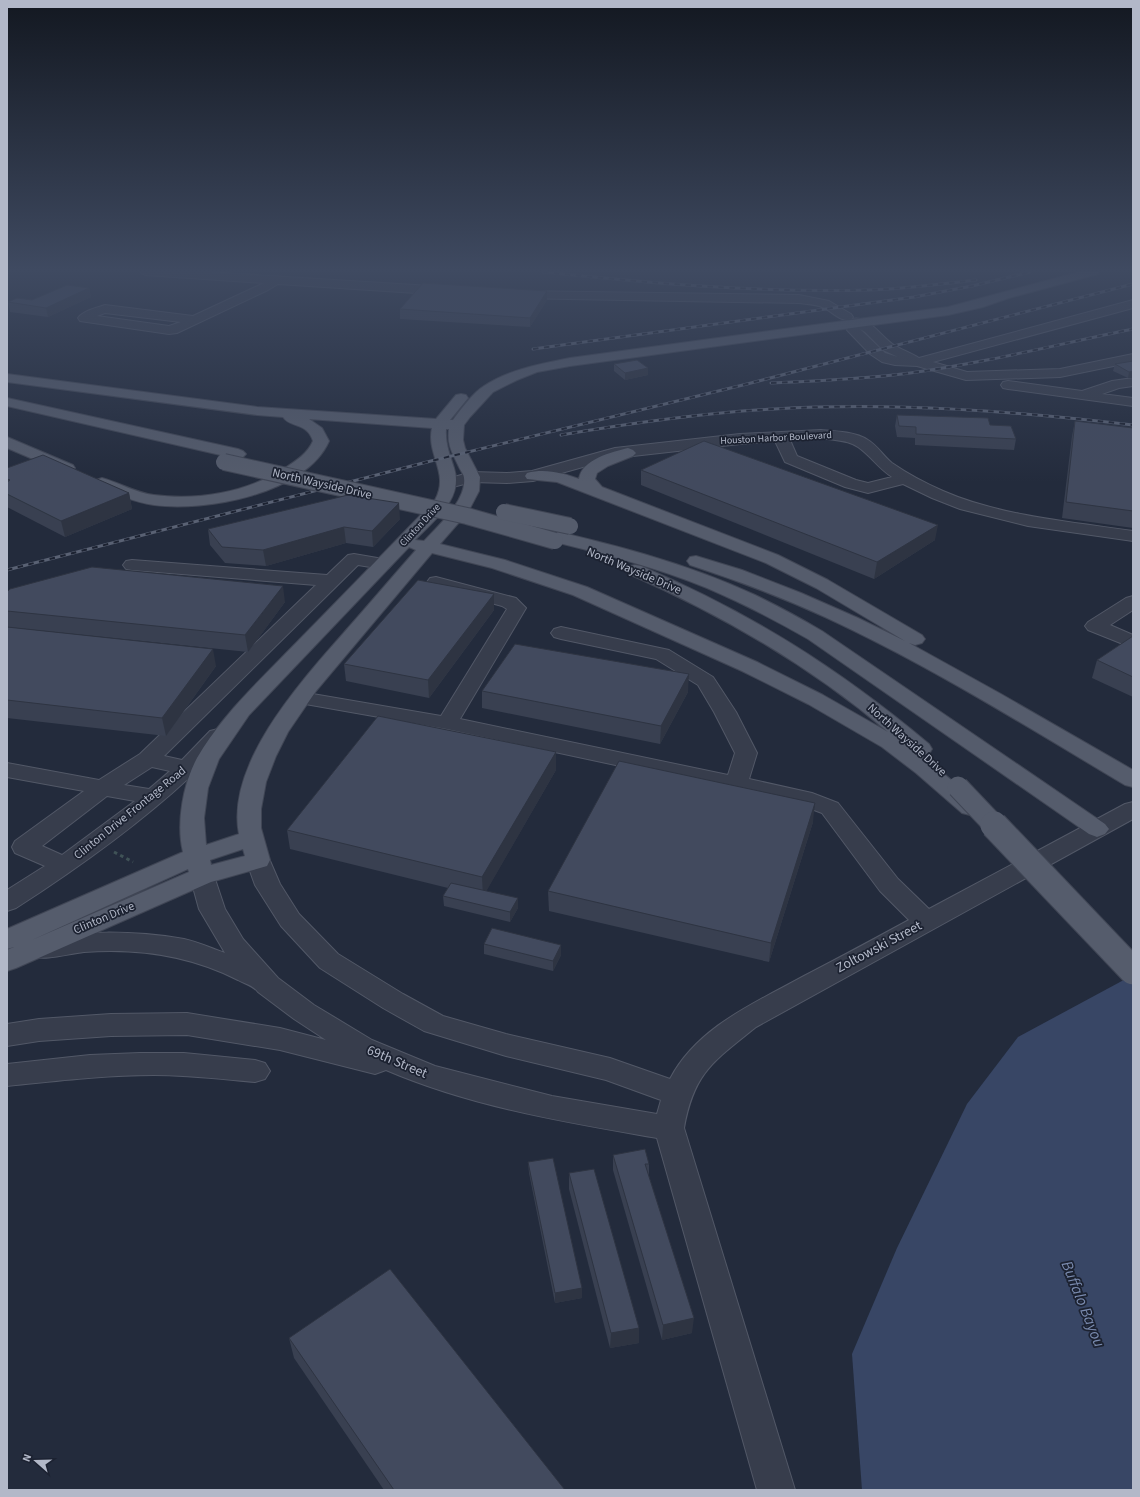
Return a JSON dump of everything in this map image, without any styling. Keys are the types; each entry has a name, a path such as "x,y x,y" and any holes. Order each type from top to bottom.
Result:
{"main road":[{"path":"449,483 448,472 439,442 439,430 441,424 459,400 480,382 494,374 530,362 585,352 670,342"},
{"path":"472,478 470,470 457,448 455,440 457,425 488,389 512,377 534,369 570,362 705,342"},
{"path":"7,378 217,407 457,425"},
{"name":"North Wayside Drive","path":"7,402 467,516 561,535 663,550 781,592 850,622 912,653 1133,780"},
{"path":"9,445 128,494 170,502 208,500 252,490 290,473 319,448 321,441 316,430 307,424 286,415 271,412"},
{"name":"North Wayside Drive","path":"7,414 231,458 561,535 612,561 662,581 740,620 779,642 817,667 878,712 928,756 952,787 1018,850 1133,971"},
{"path":"596,490 588,480 589,472 598,464 628,453"},
{"path":"533,476 559,477 757,552 815,581 953,663 1039,725"},
{"name":"Clinton Drive","path":"14,951 55,919 199,866 255,849 248,811 256,777 268,746 301,698 462,508 470,491 472,478"},
{"name":"Clinton Drive","path":"199,866 193,843 192,818 197,788 195,771 208,759 242,711 442,502 448,491 449,483"},
{"path":"561,535 693,575 735,592 778,613 815,635 1097,829"},
{"path":"403,543 508,566 580,591 749,667 820,702 874,732 952,787"},
{"path":"383,564 410,569"},
{"path":"262,690 301,698"},
{"name":"Clinton Drive","path":"14,951 199,866"},
{"path":"7,934 55,919"}],"street":[{"path":"883,342 888,347 918,362 966,376 1002,384 1133,402"},
{"path":"918,362 993,342"},
{"path":"966,376 1060,373 1133,358"},
{"path":"1082,395 1117,384 1133,382"},
{"name":"Houston Harbor Boulevard","path":"449,483 472,478 533,476 599,457 628,453 720,441 821,434 852,438 863,443 886,466 938,494 997,513 1050,525 1133,536"},
{"path":"779,436 785,444 790,459 851,484 868,488 906,478"},
{"path":"64,865 24,847 103,788 148,759 354,559 383,564"},
{"path":"132,565 331,581"},
{"path":"436,582 509,602 517,608 447,723"},
{"path":"1133,602 1095,626 1133,642"},
{"path":"560,633 662,654 706,681 725,712 746,753 736,784"},
{"path":"301,698 447,723 804,798 830,808 889,885 926,922"},
{"path":"148,759 195,771"},
{"path":"7,770 152,798"},
{"name":"Clinton Drive Frontage Road","path":"7,902 96,843 152,798 195,771"},
{"name":"Zoltowski Street","path":"669,1128 672,1110 686,1076 695,1064 710,1049 746,1020 1133,809"},
{"path":"255,849 268,885 290,920 329,961 393,1001 434,1024 506,1045 610,1070 679,1094"},
{"name":"69th Street","path":"199,866 212,909 234,946 268,985 304,1012 362,1048 429,1076 552,1108 669,1128"},
{"path":"14,951 84,943 136,942 185,949 229,964 268,985"},
{"path":"7,1035 39,1030 111,1025 187,1024 280,1039 429,1076"},
{"path":"7,1075 75,1067 141,1064 207,1066 255,1071"},
{"path":"669,1128 776,1490"}],"path":[{"path":"108,849 136,863"}],"water":[{"name":"Buffalo Bayou","path":"1133,975 1133,1490 862,1490 852,1354 897,1248 967,1104 1018,1037"}],"building":[{"path":"637,360 648,368 625,373 614,364"},
{"path":"1133,361 1133,371 1129,372 1115,364"},
{"path":"897,415 988,418 990,425 1011,426 1016,439 916,434 916,427 899,426"},
{"path":"1075,421 1133,428 1133,511 1066,502"},
{"path":"704,441 938,525 877,562 641,470"},
{"path":"43,455 129,493 61,521 7,494 7,482 10,480 7,479 7,468"},
{"path":"348,495 399,503 372,531 344,527 263,550 222,547 208,529"},
{"path":"92,567 283,586 245,635 7,611 7,592 10,589"},
{"path":"418,580 494,594 428,680 344,664"},
{"path":"7,627 213,649 162,718 7,700"},
{"path":"1133,636 1133,677 1097,660"},
{"path":"515,644 689,674 661,726 482,691"},
{"path":"378,716 556,752 482,877 287,830"},
{"path":"619,761 815,803 771,943 548,891"},
{"path":"451,883 518,898 510,912 443,896"},
{"path":"492,928 561,945 553,961 484,944"},
{"path":"645,1149 649,1164 645,1164 694,1318 663,1325 613,1155"},
{"path":"553,1158 582,1288 555,1293 528,1162"},
{"path":"594,1169 639,1328 611,1333 569,1173"},
{"path":"390,1269 565,1490 394,1490 289,1338"}],"railway":[{"path":"533,349 585,342"},
{"path":"7,570 431,461 747,384 910,342"},
{"path":"771,383 824,381 910,373 994,359 1073,342"},
{"path":"561,435 694,416 774,409 819,407 909,407 954,409 1133,425"}]}
